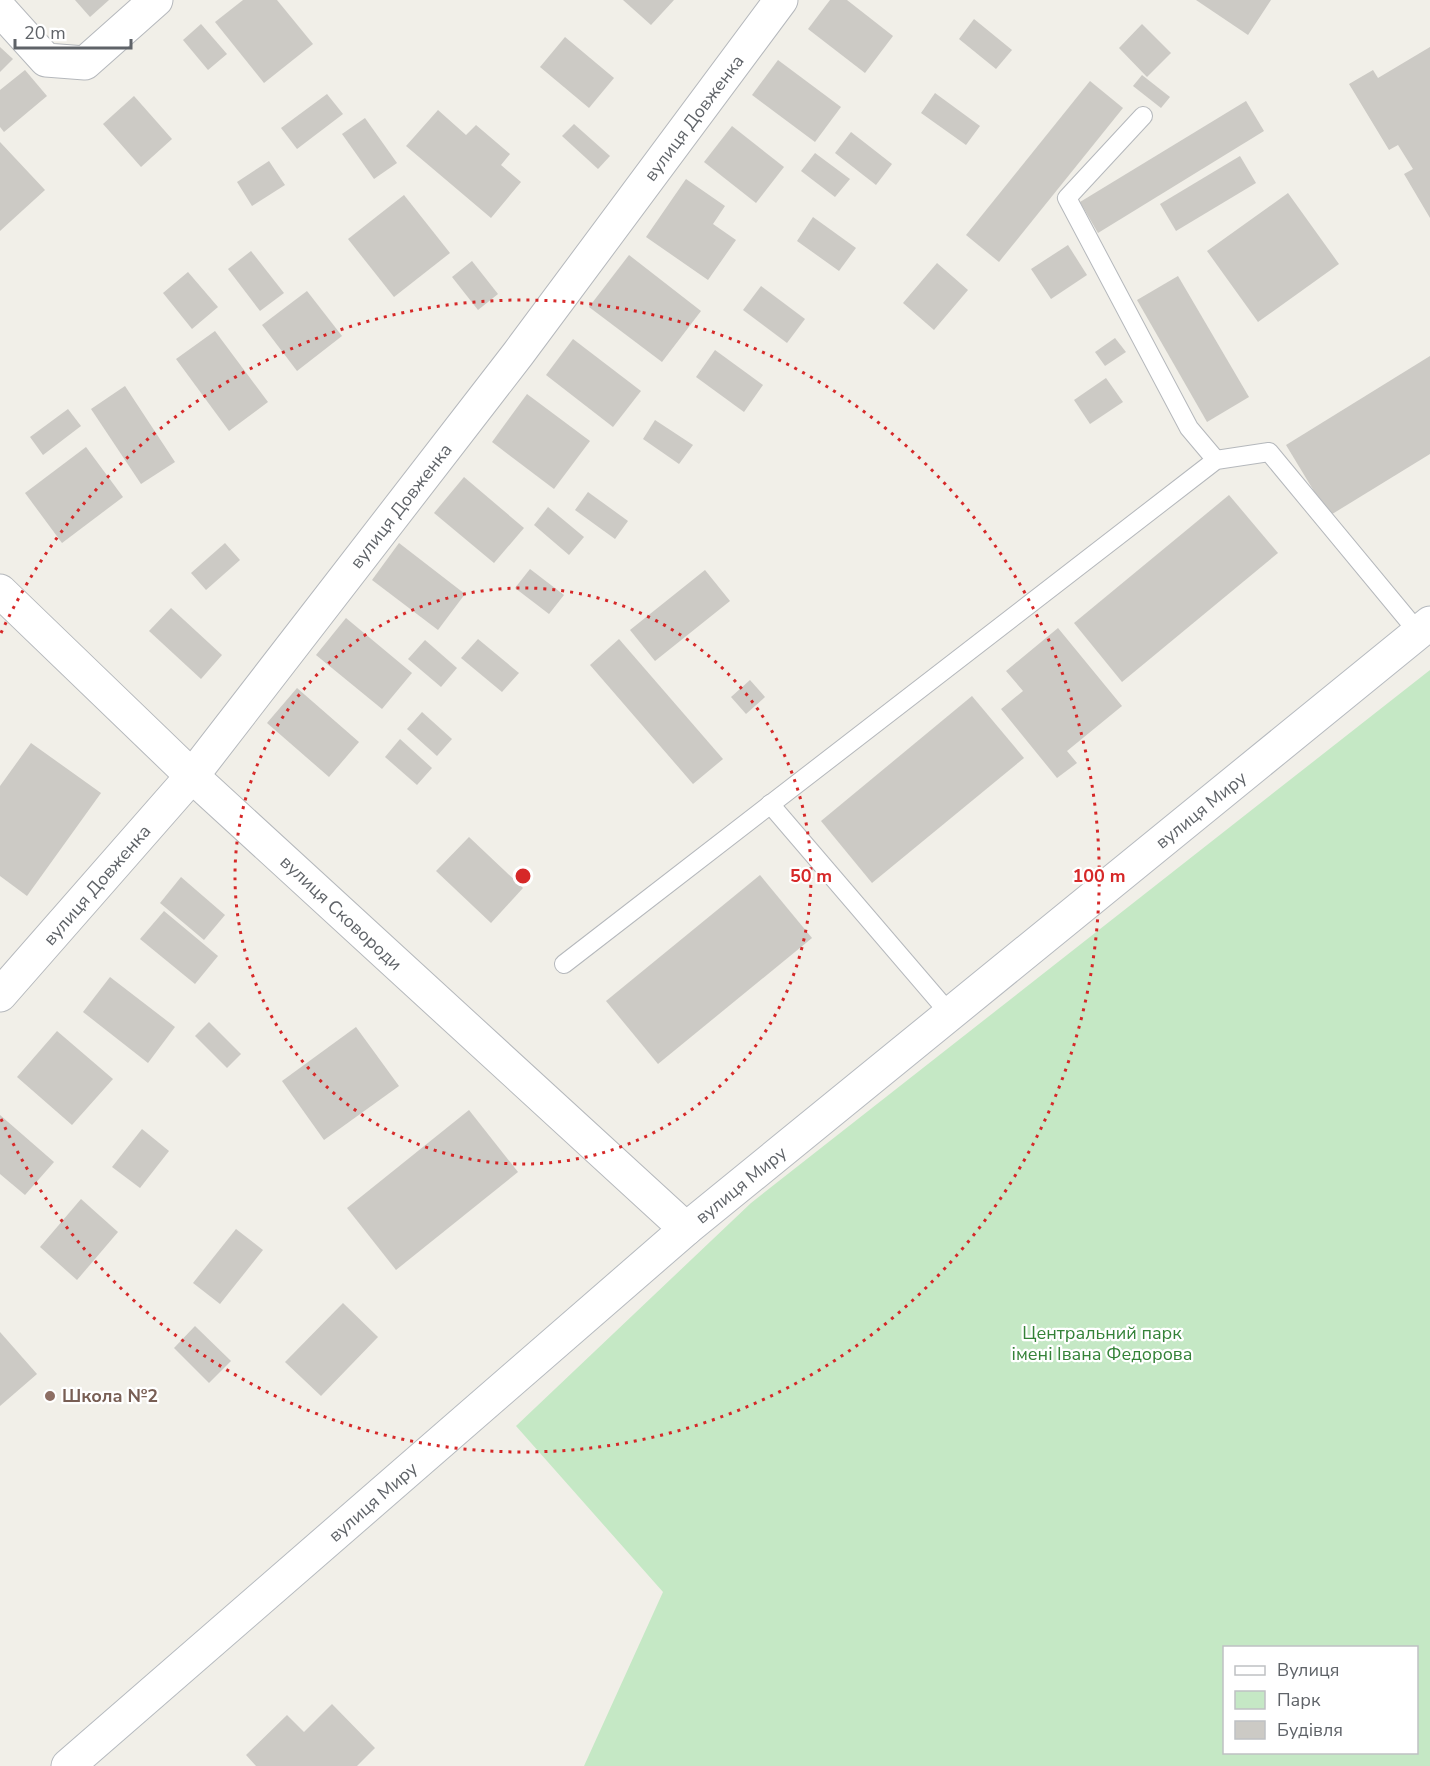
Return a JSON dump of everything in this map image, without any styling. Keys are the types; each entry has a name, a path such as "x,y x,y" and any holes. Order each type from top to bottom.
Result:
{"street":[{"path":"0,9 46,60 85,63 156,0"},
{"name":"вулиця Довженка","path":"0,995 192,776 525,344 781,0"},
{"name":"вулиця Сковороди","path":"0,591 192,776 686,1229"},
{"name":"вулиця Миру","path":"68,1766 686,1229 1424,628"}],"lane":[{"path":"1143,116 1067,198 1189,428 1216,460"},
{"path":"564,964 1216,460 1269,452 1424,628"},
{"path":"770,804 950,1014"}],"green space":[{"name":"Центральний парк імені Івана Федорова","path":"1430,670 1430,1766 584,1766 663,1592 516,1426 751,1203"}],"building":[{"path":"75,0 109,0 90,17"},
{"path":"243,0 277,0 313,44 264,83 215,22"},
{"path":"623,0 674,0 651,25"},
{"path":"830,0 847,0 893,36 865,73 808,29"},
{"path":"1196,0 1271,0 1248,35"},
{"path":"974,19 1012,50 996,69 959,39"},
{"path":"201,24 227,54 208,70 183,40"},
{"path":"1142,24 1171,53 1147,77 1119,48"},
{"path":"565,37 614,78 589,108 540,67"},
{"path":"0,47 13,59 0,72"},
{"path":"1430,47 1430,218 1404,174 1413,169 1398,145 1389,150 1349,84 1373,70 1378,78"},
{"path":"778,60 841,107 815,142 752,95"},
{"path":"25,70 47,96 4,132 0,127 0,90"},
{"path":"1142,75 1170,97 1161,108 1133,86"},
{"path":"1090,81 1123,108 999,262 966,235"},
{"path":"935,93 980,126 966,145 921,113"},
{"path":"327,94 343,114 297,149 281,128"},
{"path":"134,96 172,139 141,167 103,124"},
{"path":"1246,101 1264,131 1098,233 1080,202"},
{"path":"438,110 466,135 476,125 510,154 501,165 521,182 491,218 406,146"},
{"path":"365,118 397,163 374,179 342,134"},
{"path":"574,124 610,156 598,169 562,136"},
{"path":"732,126 784,167 756,203 704,162"},
{"path":"851,132 892,164 876,185 835,153"},
{"path":"0,142 45,190 0,231"},
{"path":"815,153 850,179 835,197 801,171"},
{"path":"1240,156 1256,183 1176,231 1160,204"},
{"path":"269,161 285,185 252,206 237,182"},
{"path":"686,179 725,206 713,224 736,240 708,280 646,237"},
{"path":"1288,193 1339,264 1258,322 1207,251"},
{"path":"404,195 450,253 394,297 348,239"},
{"path":"813,217 856,248 839,271 797,241"},
{"path":"1068,245 1087,275 1051,299 1031,269"},
{"path":"251,251 284,293 260,311 228,269"},
{"path":"629,255 701,311 662,362 589,307"},
{"path":"472,261 498,294 478,310 452,277"},
{"path":"937,263 968,290 934,330 903,303"},
{"path":"188,272 218,307 192,329 163,293"},
{"path":"1178,276 1249,397 1207,422 1137,300"},
{"path":"761,286 805,319 787,343 743,310"},
{"path":"307,291 342,336 297,371 262,325"},
{"path":"215,331 268,402 229,431 176,359"},
{"path":"1115,338 1126,352 1105,366 1095,352"},
{"path":"573,339 641,391 613,427 546,375"},
{"path":"715,350 763,385 744,412 696,377"},
{"path":"1430,356 1430,454 1329,516 1286,445"},
{"path":"1106,378 1123,402 1090,424 1074,400"},
{"path":"125,386 175,462 141,484 91,409"},
{"path":"527,394 590,441 554,489 492,442"},
{"path":"68,409 81,426 43,455 30,437"},
{"path":"655,420 693,445 679,464 643,439"},
{"path":"86,447 123,497 62,543 25,493"},
{"path":"464,477 524,528 494,563 434,513"},
{"path":"588,492 628,521 615,539 575,510"},
{"path":"1229,495 1278,553 1122,682 1074,623"},
{"path":"548,507 584,537 569,555 534,525"},
{"path":"225,543 240,560 206,590 191,573"},
{"path":"399,543 465,594 438,630 372,580"},
{"path":"530,569 564,595 549,614 515,588"},
{"path":"705,570 730,601 655,661 630,630"},
{"path":"171,608 222,655 201,679 149,631"},
{"path":"346,618 412,673 382,709 316,655"},
{"path":"1058,628 1122,706 1067,751 1077,763 1057,778 1001,709 1023,691 1006,671"},
{"path":"478,639 519,673 502,692 461,658"},
{"path":"619,639 723,759 693,784 590,665"},
{"path":"425,640 457,668 441,687 408,659"},
{"path":"750,680 765,697 746,714 731,697"},
{"path":"297,688 359,742 329,777 267,723"},
{"path":"972,696 1024,758 872,883 821,821"},
{"path":"422,712 452,739 437,756 407,729"},
{"path":"400,739 432,768 417,785 385,757"},
{"path":"31,743 101,793 27,896 0,876 0,786"},
{"path":"469,837 523,888 491,923 436,871"},
{"path":"760,875 812,938 658,1064 606,1001"},
{"path":"181,877 225,915 204,940 160,903"},
{"path":"164,911 218,956 195,984 140,939"},
{"path":"110,977 175,1027 148,1063 83,1012"},
{"path":"209,1022 241,1054 227,1068 195,1036"},
{"path":"356,1027 399,1086 324,1140 282,1081"},
{"path":"57,1031 113,1079 72,1125 17,1077"},
{"path":"469,1110 518,1172 396,1270 347,1208"},
{"path":"0,1115 54,1162 25,1195 0,1174"},
{"path":"142,1129 169,1151 140,1188 112,1167"},
{"path":"81,1199 118,1232 77,1280 40,1247"},
{"path":"236,1229 263,1250 220,1304 193,1283"},
{"path":"343,1303 378,1337 321,1396 285,1362"},
{"path":"195,1326 231,1361 209,1383 174,1348"},
{"path":"0,1332 37,1374 0,1406"},
{"path":"332,1704 375,1748 357,1766 256,1766 246,1755 287,1715 304,1732"}],"place":[{"name":"Школа №2","path":"50,1396"}]}
